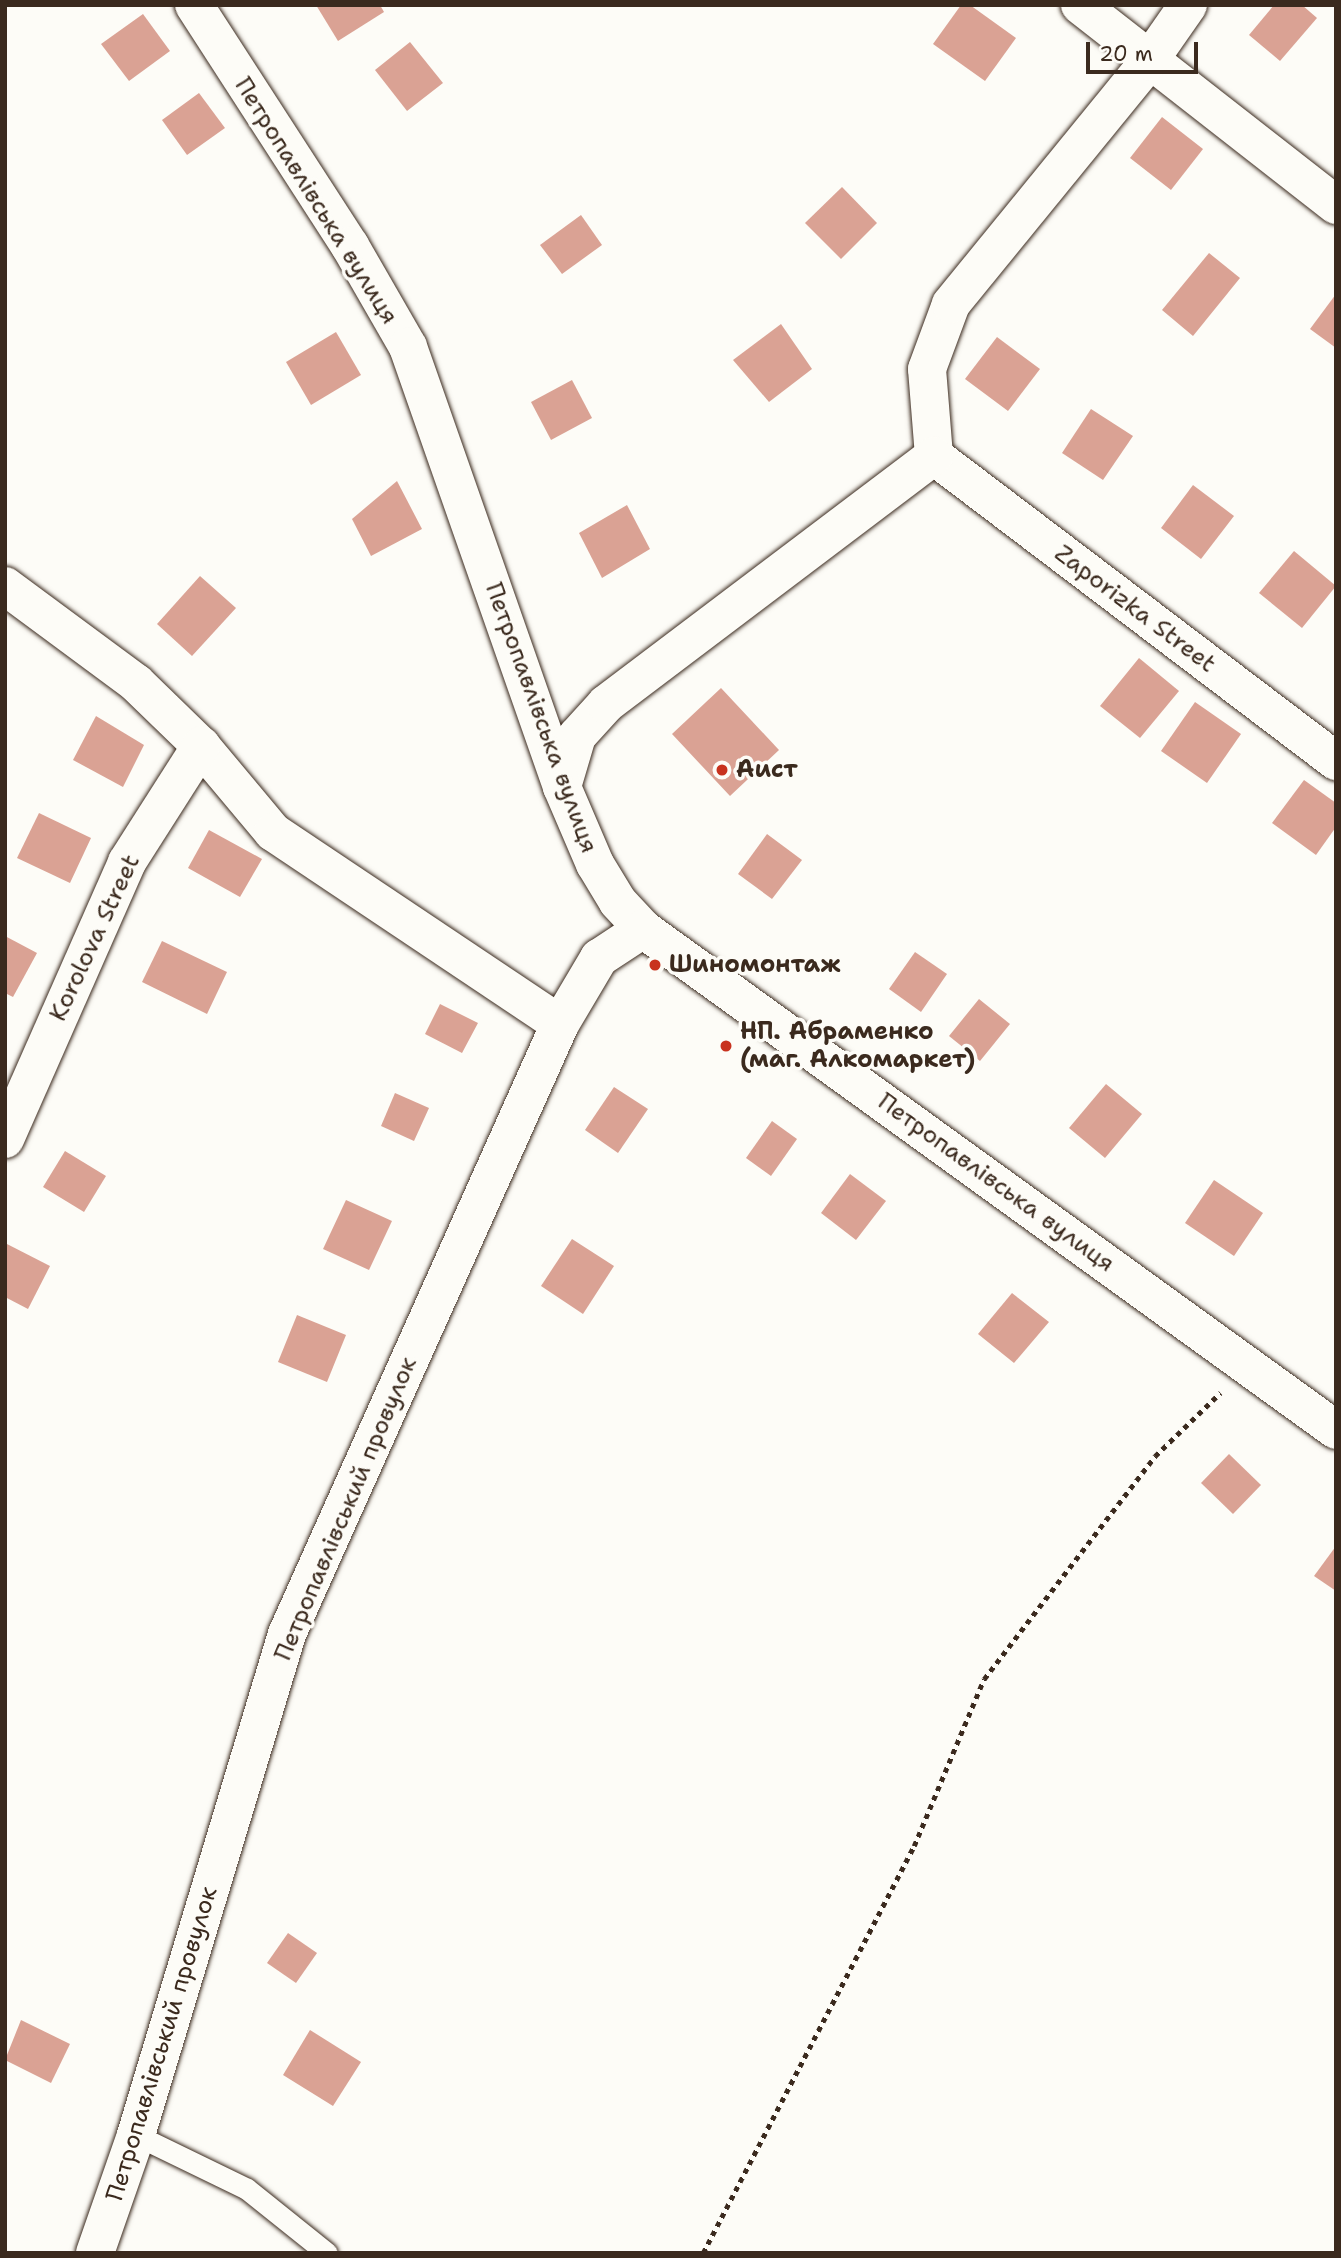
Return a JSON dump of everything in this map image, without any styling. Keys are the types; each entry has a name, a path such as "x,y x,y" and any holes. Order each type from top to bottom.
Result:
{"street":[{"name":"Петропавлівська вулиця","path":"194,5 351,246 408,347 562,787 594,864 618,902 643,929 1336,1430"},
{"path":"1080,5 1336,205"},
{"path":"562,787 577,736 606,704 934,456 927,369 951,304 1149,61 1188,5"},
{"name":"Zaporizka Street","path":"934,456 1336,761"},
{"path":"5,586 136,683 201,746 273,832 560,1024"},
{"name":"Korolova Street","path":"5,1139 127,862 201,746"},
{"name":"Петропавлівський провулок","path":"95,2253 136,2135 288,1634 560,1024 599,958 643,929"}],"lane":[{"path":"136,2135 247,2189 327,2253"}],"path":[{"path":"703,2253 914,1846 984,1679 1155,1456 1229,1384 1254,1369"}],"building":[{"path":"316,5 380,5 384,12 338,41"},
{"path":"961,5 970,5 1016,38 985,81 933,44"},
{"path":"1274,5 1302,5 1317,18 1280,61 1249,35"},
{"path":"143,14 170,51 129,81 101,44"},
{"path":"410,42 443,83 407,111 375,70"},
{"path":"199,93 225,128 187,155 162,120"},
{"path":"1162,117 1203,149 1171,190 1130,158"},
{"path":"842,187 877,223 841,259 805,223"},
{"path":"581,215 602,245 562,274 540,245"},
{"path":"1209,253 1240,278 1193,336 1162,310"},
{"path":"1336,294 1336,348 1310,329"},
{"path":"781,324 812,369 769,402 733,360"},
{"path":"336,332 361,375 311,405 286,362"},
{"path":"997,337 1040,369 1008,411 965,379"},
{"path":"572,380 592,418 551,440 531,402"},
{"path":"1091,409 1133,436 1103,480 1062,453"},
{"path":"397,481 422,529 371,556 352,519"},
{"path":"1193,485 1234,516 1201,559 1161,528"},
{"path":"627,505 650,549 602,578 579,533"},
{"path":"1294,551 1336,586 1302,628 1259,593"},
{"path":"200,576 236,608 192,656 157,624"},
{"path":"1139,658 1179,691 1140,738 1100,706"},
{"path":"721,688 779,750 730,796 672,734"},
{"path":"1195,702 1241,734 1207,783 1161,751"},
{"path":"96,716 144,745 123,787 73,760"},
{"path":"1304,780 1336,803 1336,827 1316,855 1272,823"},
{"path":"39,813 91,838 70,883 17,858"},
{"path":"209,830 262,859 240,897 188,868"},
{"path":"767,834 802,860 772,899 738,874"},
{"path":"5,936 37,953 13,997 5,993"},
{"path":"162,941 227,972 207,1014 142,982"},
{"path":"915,952 947,974 921,1012 889,989"},
{"path":"979,999 1010,1024 980,1061 949,1036"},
{"path":"440,1004 478,1023 462,1053 425,1034"},
{"path":"1106,1084 1142,1114 1105,1158 1069,1128"},
{"path":"614,1087 648,1109 618,1153 585,1130"},
{"path":"395,1093 429,1108 414,1141 381,1126"},
{"path":"772,1121 797,1139 771,1176 746,1158"},
{"path":"65,1151 106,1176 84,1212 43,1187"},
{"path":"850,1174 886,1201 856,1240 821,1213"},
{"path":"1214,1180 1263,1213 1234,1256 1185,1223"},
{"path":"346,1200 392,1221 369,1270 323,1249"},
{"path":"572,1239 614,1266 583,1314 541,1286"},
{"path":"5,1243 50,1266 28,1309 5,1297"},
{"path":"1012,1293 1049,1322 1014,1363 978,1334"},
{"path":"297,1315 346,1335 327,1382 278,1362"},
{"path":"1229,1454 1261,1485 1233,1514 1201,1483"},
{"path":"1336,1546 1336,1591 1314,1576"},
{"path":"288,1933 317,1953 296,1983 267,1963"},
{"path":"21,2020 70,2044 51,2083 5,2060"},
{"path":"310,2030 361,2062 333,2106 283,2075"}],"place":[{"name":"Аист","path":"722,770"},
{"name":"Шиномонтаж","path":"655,965"},
{"name":"НП. Абраменко (маг. Алкомаркет)","path":"726,1046"}]}
